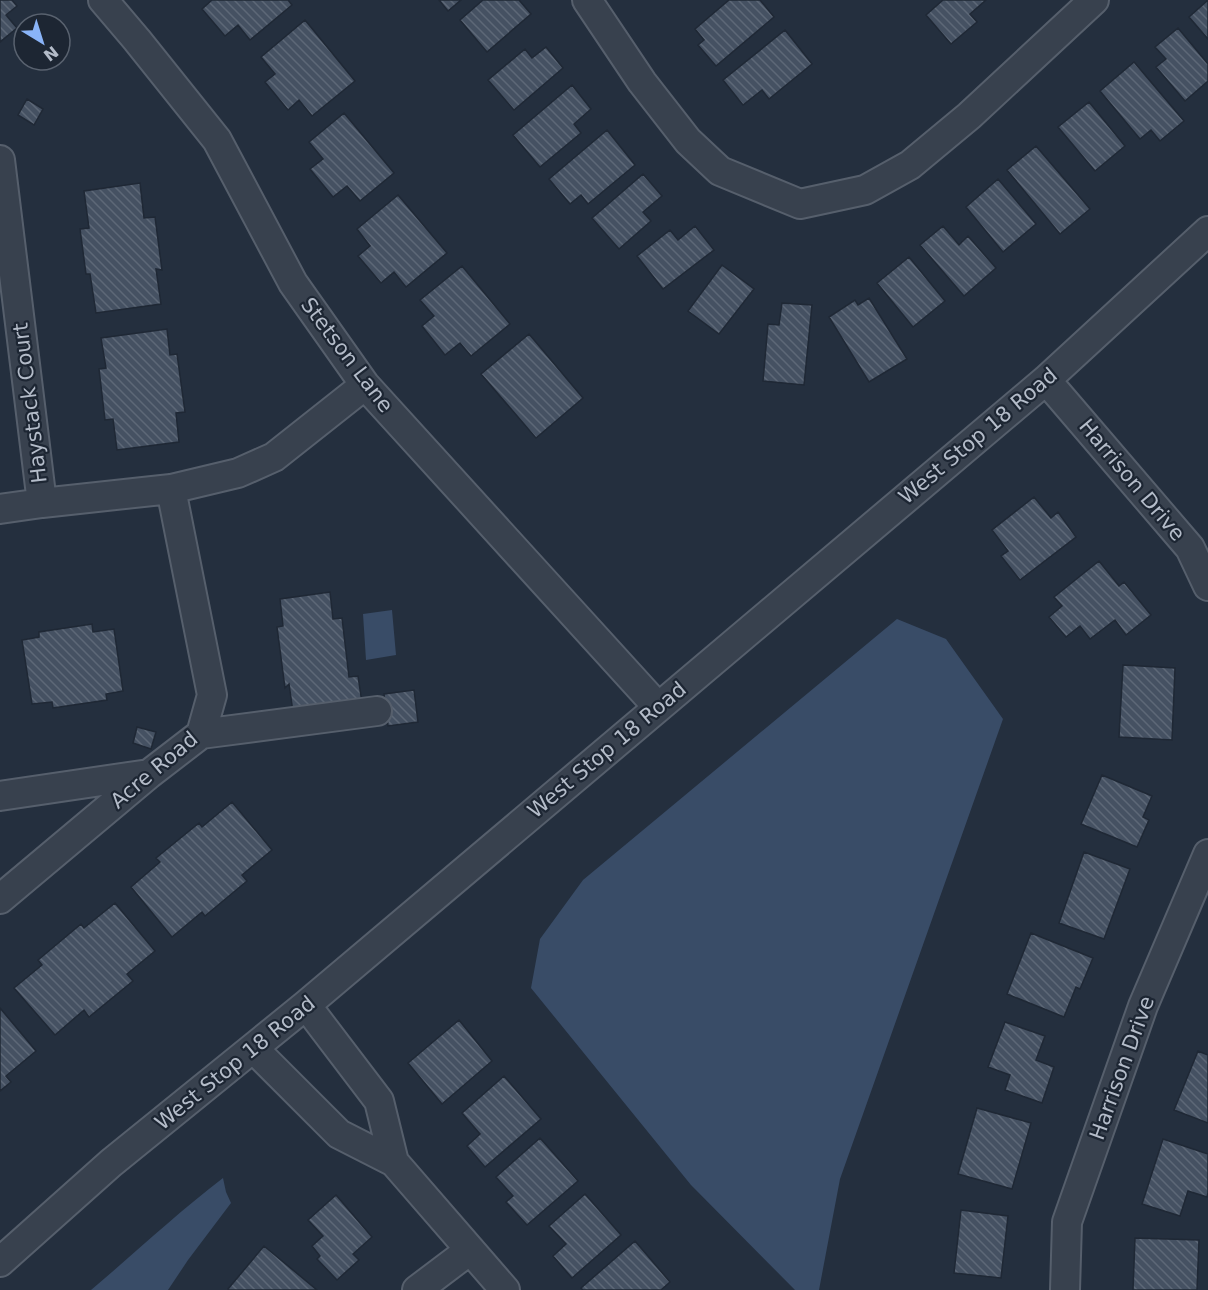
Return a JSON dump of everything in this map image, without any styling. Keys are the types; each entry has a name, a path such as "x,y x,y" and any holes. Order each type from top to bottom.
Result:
{"street":[{"name":"Stetson Lane","path":"103,0 217,140 293,283 364,385 658,707"},
{"path":"587,0 642,82 688,141 720,171 800,204 865,190 909,165 969,116 1084,3"},
{"name":"Haystack Court","path":"0,160 42,503"},
{"name":"West Stop 18 Road","path":"0,1262 111,1163 306,1005 1046,380 1208,231"},
{"name":"Harrison Drive","path":"1046,380 1199,543 1208,586"},
{"path":"0,509 171,489 238,473 274,457 364,385"},
{"name":"Acre Road","path":"0,900 149,774 201,734 212,695 171,489"},
{"path":"201,734 377,711"},
{"path":"0,796 149,774"},
{"name":"Harrison Drive","path":"1065,1290 1067,1222 1143,1006 1208,854"},
{"path":"306,1005 379,1101 394,1162"},
{"path":"253,1048 339,1134 394,1162 505,1290"},
{"path":"417,1290 470,1250"}],"water":[{"path":"392,610 396,655 366,660 363,614"},
{"path":"897,619 946,639 1003,719 840,1179 819,1290 795,1290 691,1185 531,988 540,939 583,880"},
{"path":"223,1178 231,1203 168,1290 91,1290 173,1219"}],"building":[{"path":"0,0 12,0 17,6 6,15 12,22 12,32 0,42"},
{"path":"212,0 288,0 292,5 250,40 238,25 225,36 202,9"},
{"path":"439,0 461,0 448,11"},
{"path":"483,0 519,0 531,14 487,52 460,20"},
{"path":"729,0 760,0 774,17 716,66 698,45 704,40 695,29"},
{"path":"943,0 986,0 970,14 977,22 951,44 926,15"},
{"path":"1208,0 1208,39 1189,17"},
{"path":"305,20 355,81 312,116 299,100 288,110 265,82 275,74 261,57"},
{"path":"1178,28 1208,64 1208,81 1185,101 1156,67 1166,59 1155,47"},
{"path":"785,30 812,64 769,99 762,90 743,105 723,80"},
{"path":"546,47 563,68 514,110 488,80 525,49 532,58"},
{"path":"1134,62 1184,121 1160,141 1151,130 1140,139 1100,91"},
{"path":"572,85 591,109 574,124 581,133 540,167 513,135"},
{"path":"27,99 43,109 34,125 18,115"},
{"path":"1089,102 1125,146 1095,171 1058,127"},
{"path":"344,113 394,173 360,201 347,186 333,197 310,169 323,159 309,142"},
{"path":"607,130 635,165 588,204 581,195 570,204 549,179"},
{"path":"1036,146 1090,209 1060,234 1007,170"},
{"path":"643,174 662,196 643,212 651,221 619,249 592,218"},
{"path":"998,179 1036,224 1003,252 966,207"},
{"path":"140,183 144,218 155,217 162,270 156,269 161,304 96,313 90,274 86,274 80,229 89,228 84,191"},
{"path":"398,195 447,253 406,287 394,272 381,283 358,256 370,246 357,229"},
{"path":"695,226 714,250 663,289 637,256 670,230 678,240"},
{"path":"943,226 959,245 968,236 996,268 964,296 920,245"},
{"path":"909,257 945,301 913,327 877,283"},
{"path":"722,265 754,289 719,334 688,311"},
{"path":"462,266 510,324 471,356 460,343 445,355 422,326 434,316 420,300"},
{"path":"869,298 907,359 869,382 829,317 855,300 858,305"},
{"path":"782,303 812,305 804,385 763,381 768,324 779,325"},
{"path":"167,329 170,355 177,354 185,412 176,413 179,442 117,450 113,419 105,420 99,369 106,368 101,338"},
{"path":"529,334 583,398 536,438 481,374"},
{"path":"1034,497 1051,518 1058,512 1076,537 1020,580 1001,556 1008,551 992,530"},
{"path":"1099,561 1119,586 1124,582 1151,615 1126,635 1115,620 1090,639 1080,626 1066,637 1049,617 1062,606 1054,597"},
{"path":"330,592 333,619 342,618 349,677 358,676 362,703 293,712 289,684 285,688 277,627 283,626 280,599"},
{"path":"92,624 93,632 114,629 123,691 106,694 107,700 53,708 52,702 32,704 22,640 39,637 39,632"},
{"path":"1123,665 1175,668 1172,740 1119,737"},
{"path":"414,690 418,722 388,726 384,694"},
{"path":"137,727 156,732 151,749 133,743"},
{"path":"1102,775 1152,796 1143,817 1149,820 1137,847 1081,824"},
{"path":"232,802 272,850 242,875 247,881 205,916 202,912 172,937 131,887 160,862 156,858 199,823 202,827"},
{"path":"1084,852 1130,869 1104,939 1059,923"},
{"path":"115,903 155,951 127,974 133,981 89,1017 84,1010 55,1035 14,988 42,965 38,960 81,924 84,928"},
{"path":"1031,933 1093,958 1080,989 1076,987 1064,1017 1007,994"},
{"path":"0,1008 36,1051 6,1076 11,1082 0,1091"},
{"path":"459,1020 492,1061 442,1104 408,1063"},
{"path":"1005,1022 1045,1036 1036,1060 1054,1067 1042,1103 1005,1090 1010,1075 988,1067"},
{"path":"1198,1051 1208,1055 1208,1123 1174,1110"},
{"path":"504,1076 541,1119 485,1167 467,1146 480,1134 462,1113"},
{"path":"977,1108 1031,1123 1012,1189 958,1174"},
{"path":"540,1138 578,1181 527,1225 506,1202 513,1196 496,1177"},
{"path":"1163,1139 1208,1154 1207,1197 1188,1191 1180,1216 1142,1204"},
{"path":"585,1194 621,1235 572,1278 553,1256 566,1244 549,1226"},
{"path":"336,1195 372,1237 353,1254 359,1260 337,1280 317,1259 320,1256 312,1246 323,1236 308,1220"},
{"path":"961,1210 1008,1216 1001,1278 954,1273"},
{"path":"1135,1238 1199,1240 1197,1290 1133,1290"},
{"path":"635,1241 670,1282 661,1290 583,1290 581,1288"},
{"path":"264,1246 317,1290 229,1290"}]}
